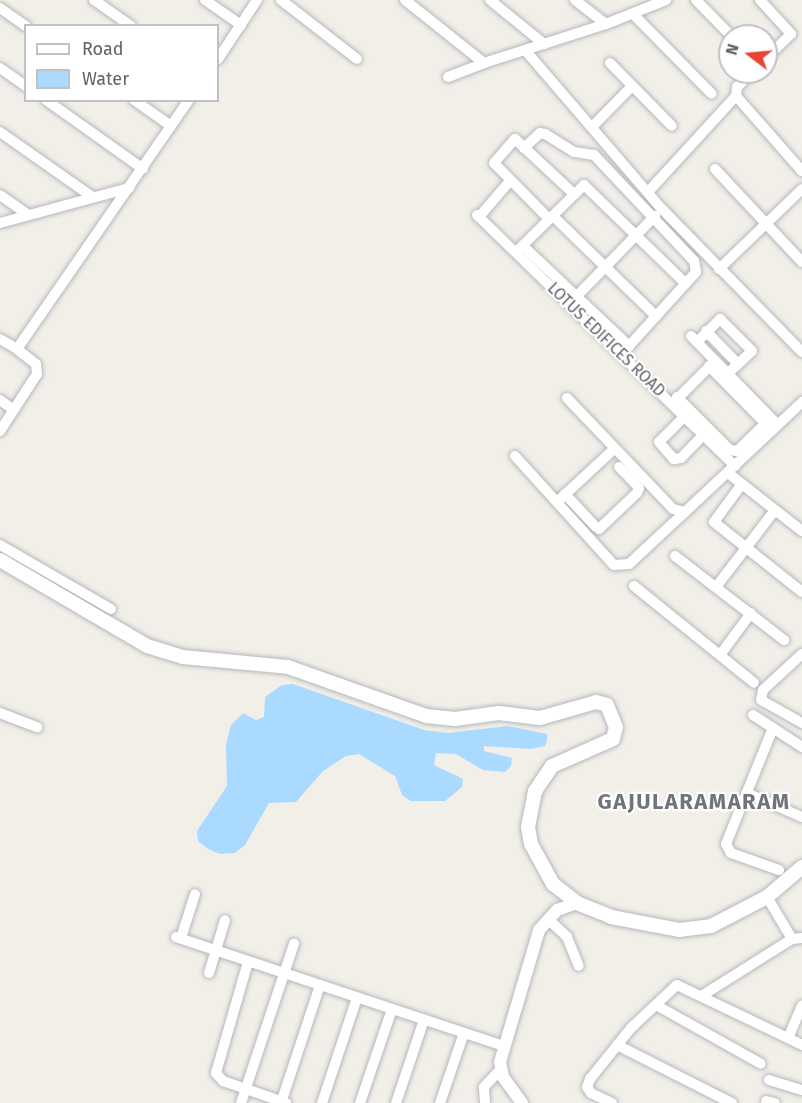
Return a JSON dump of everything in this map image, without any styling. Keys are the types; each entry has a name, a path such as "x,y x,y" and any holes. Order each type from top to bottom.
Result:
{"main road":[{"path":"0,560 26,567 147,646 166,653 288,668 426,716 455,718 499,713 540,718 596,702 607,705 616,727 613,739 552,766 535,791 529,811 531,844 541,865 554,884 577,903 635,924 679,930 723,922 767,897 801,871"}],"street":[{"path":"94,0 128,24"},
{"path":"205,0 241,25"},
{"path":"219,58 257,0"},
{"path":"281,0 357,59"},
{"path":"405,0 484,63"},
{"path":"490,0 544,44"},
{"path":"576,0 606,24"},
{"path":"448,77 484,63 606,24 666,0"},
{"path":"696,0 719,24"},
{"path":"760,0 791,34 778,46"},
{"path":"0,8 24,25"},
{"path":"633,14 712,94"},
{"path":"525,50 662,209 802,352"},
{"path":"610,63 631,87 672,126"},
{"path":"0,68 24,85"},
{"path":"648,192 736,96 737,87 740,84"},
{"path":"592,127 631,87"},
{"path":"736,96 802,171"},
{"path":"49,102 143,168"},
{"path":"137,102 171,126"},
{"path":"16,350 188,102"},
{"path":"0,132 91,196"},
{"path":"524,148 540,133 574,152 594,155 652,219 694,261 696,272 629,346 573,300 606,267 652,219 662,209"},
{"path":"574,194 515,139 494,163 656,316"},
{"path":"715,169 802,262"},
{"name":"LOTUS EDIFICES ROAD","path":"510,180 478,216 519,249 674,400 684,417 704,435 742,484 802,531"},
{"path":"519,249 584,185 686,283"},
{"path":"0,223 91,196 129,188"},
{"path":"719,269 802,189"},
{"path":"0,195 29,214"},
{"path":"728,373 752,351 721,319 694,339 768,429"},
{"path":"706,331 738,364"},
{"path":"0,339 36,364 37,374 0,431"},
{"path":"712,363 674,400 730,450 737,450 802,402"},
{"path":"712,363 728,373 768,429"},
{"path":"567,398 614,448 619,463 674,509 684,512"},
{"path":"0,400 14,410"},
{"path":"684,417 659,442 674,459 681,458 704,435"},
{"path":"561,498 609,561 619,566 629,564 731,469 768,429"},
{"path":"561,498 614,448"},
{"path":"515,456 598,528 637,493 639,488 633,475"},
{"path":"742,484 714,520 802,592"},
{"path":"716,587 775,510"},
{"path":"0,545 26,567 111,609"},
{"path":"675,555 784,640"},
{"path":"634,586 754,683"},
{"path":"720,655 751,613"},
{"path":"802,654 764,690 761,700 802,723"},
{"path":"0,713 37,727"},
{"path":"753,715 802,747"},
{"path":"773,728 727,848 779,870"},
{"path":"747,793 802,817"},
{"path":"195,894 178,937 504,1047"},
{"path":"703,994 797,938 767,897"},
{"path":"485,1103 487,1081 500,1070 504,1047 539,930 565,905 577,903"},
{"path":"548,919 567,937 579,966"},
{"path":"209,973 225,920"},
{"path":"241,1103 294,944"},
{"path":"248,962 215,1067 223,1081 283,1102 320,985"},
{"path":"612,1103 591,1093 587,1087 617,1045 677,986 703,994 797,1039 802,1005"},
{"path":"322,1103 357,998"},
{"path":"656,1005 760,1064"},
{"path":"360,1103 392,1010"},
{"path":"401,1102 424,1020"},
{"path":"440,1103 464,1033"},
{"path":"617,1045 732,1103"},
{"path":"500,1070 522,1103"},
{"path":"769,1080 802,1090"}],"water":[{"path":"293,684 424,730 448,733 508,726 547,734 547,741 545,746 531,749 484,746 484,751 512,758 511,766 505,772 483,770 456,754 436,753 434,765 463,779 462,787 445,801 411,801 402,795 395,776 359,754 346,756 323,771 296,802 269,803 245,845 235,853 220,854 208,849 198,841 197,831 227,786 226,745 231,725 243,713 256,720 264,717 265,697 282,685"}],"district":[{"name":"GAJULARAMARAM","path":"694,802"}]}
